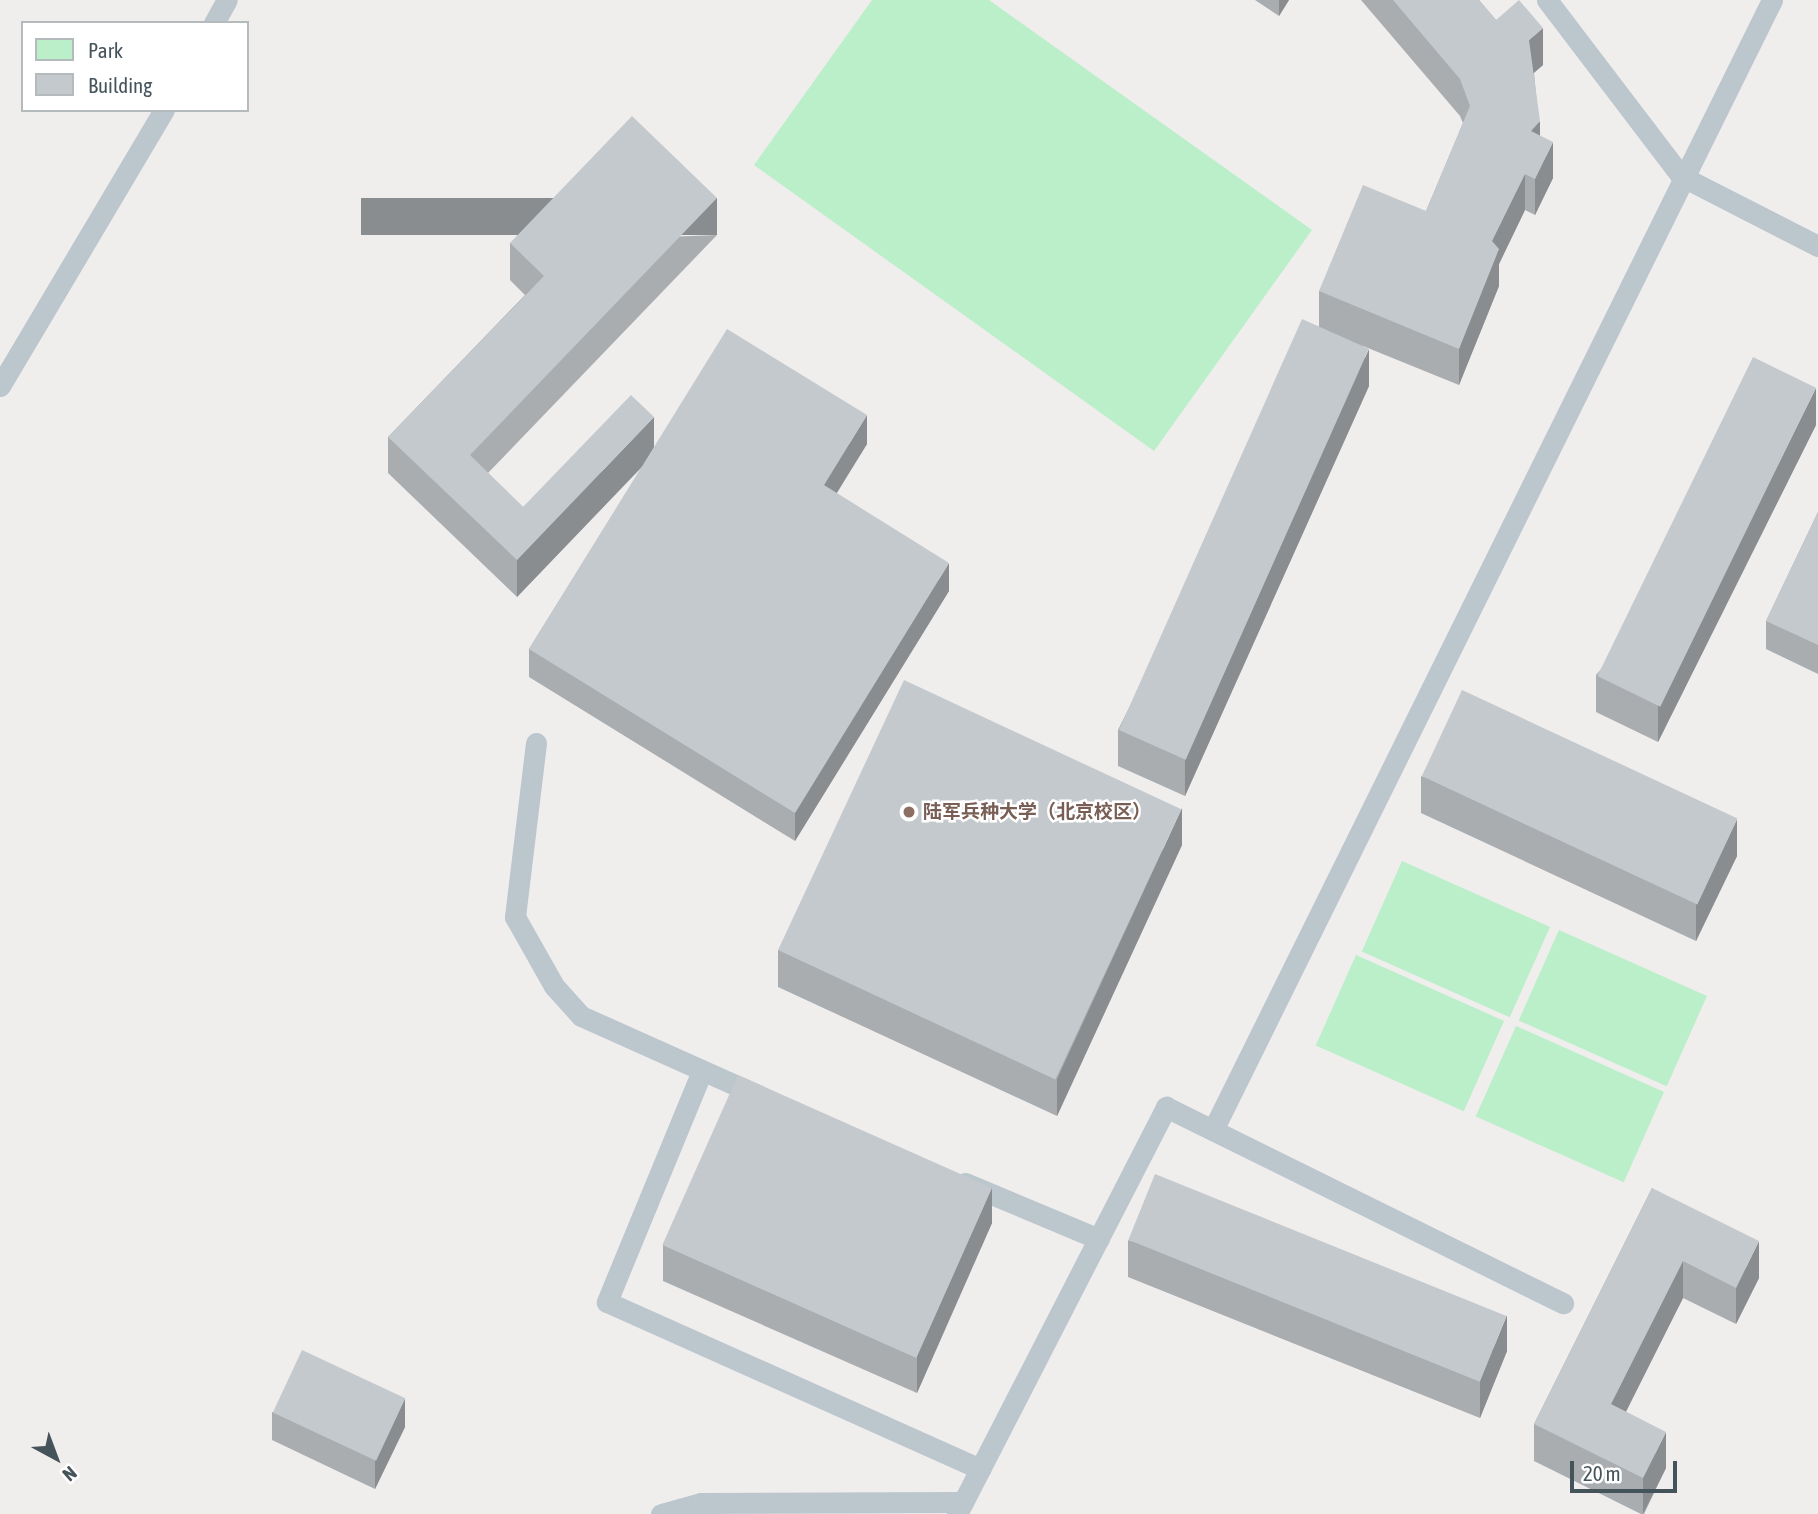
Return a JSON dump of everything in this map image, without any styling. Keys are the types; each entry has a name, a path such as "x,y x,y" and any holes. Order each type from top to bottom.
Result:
{"lane":[{"path":"215,21 227,0"},
{"path":"1547,0 1681,176 1818,246"},
{"path":"1213,1130 1681,176 1772,0"},
{"path":"0,386 163,112"},
{"path":"536,743 515,917 554,986 580,1016 779,1104"},
{"path":"702,1071 607,1302 980,1469"},
{"path":"662,1514 701,1503 960,1508 1167,1107 1563,1303"},
{"path":"945,1174 1099,1239"}],"green space":[{"path":"872,0 989,0 1312,230 1154,451 754,165"},
{"path":"1402,861 1550,927 1510,1017 1362,951"},
{"path":"1559,930 1707,996 1667,1086 1519,1020"},
{"path":"1356,955 1504,1021 1464,1111 1316,1045"},
{"path":"1516,1026 1664,1092 1624,1182 1476,1116"}],"building":[{"path":"1393,0 1479,0 1496,20 1519,0 1543,28 1529,40 1540,121 1531,131 1553,142 1535,179 1525,174 1492,241 1499,249 1459,349 1319,291 1363,185 1426,211 1470,106 1460,79"},
{"path":"632,116 717,198 470,455 523,507 631,395 654,417 517,560 388,437 544,276 510,243"},
{"path":"1302,319 1369,349 1186,760 1119,730"},
{"path":"727,329 867,415 824,485 949,563 795,813 529,649"},
{"path":"1753,357 1816,388 1660,707 1597,676"},
{"path":"1818,512 1818,645 1766,621"},
{"path":"904,680 1181,809 1055,1079 778,950"},
{"path":"1462,690 1738,818 1697,905 1422,776"},
{"path":"738,1075 992,1188 916,1358 662,1245"},
{"path":"1155,1174 1506,1316 1480,1382 1128,1240"},
{"path":"1652,1188 1759,1241 1736,1288 1683,1261 1611,1404 1666,1432 1643,1478 1534,1424"},
{"path":"302,1350 405,1398 376,1461 273,1413"}],"place":[{"name":"陆军兵种大学（北京校区）","path":"909,812"}]}
